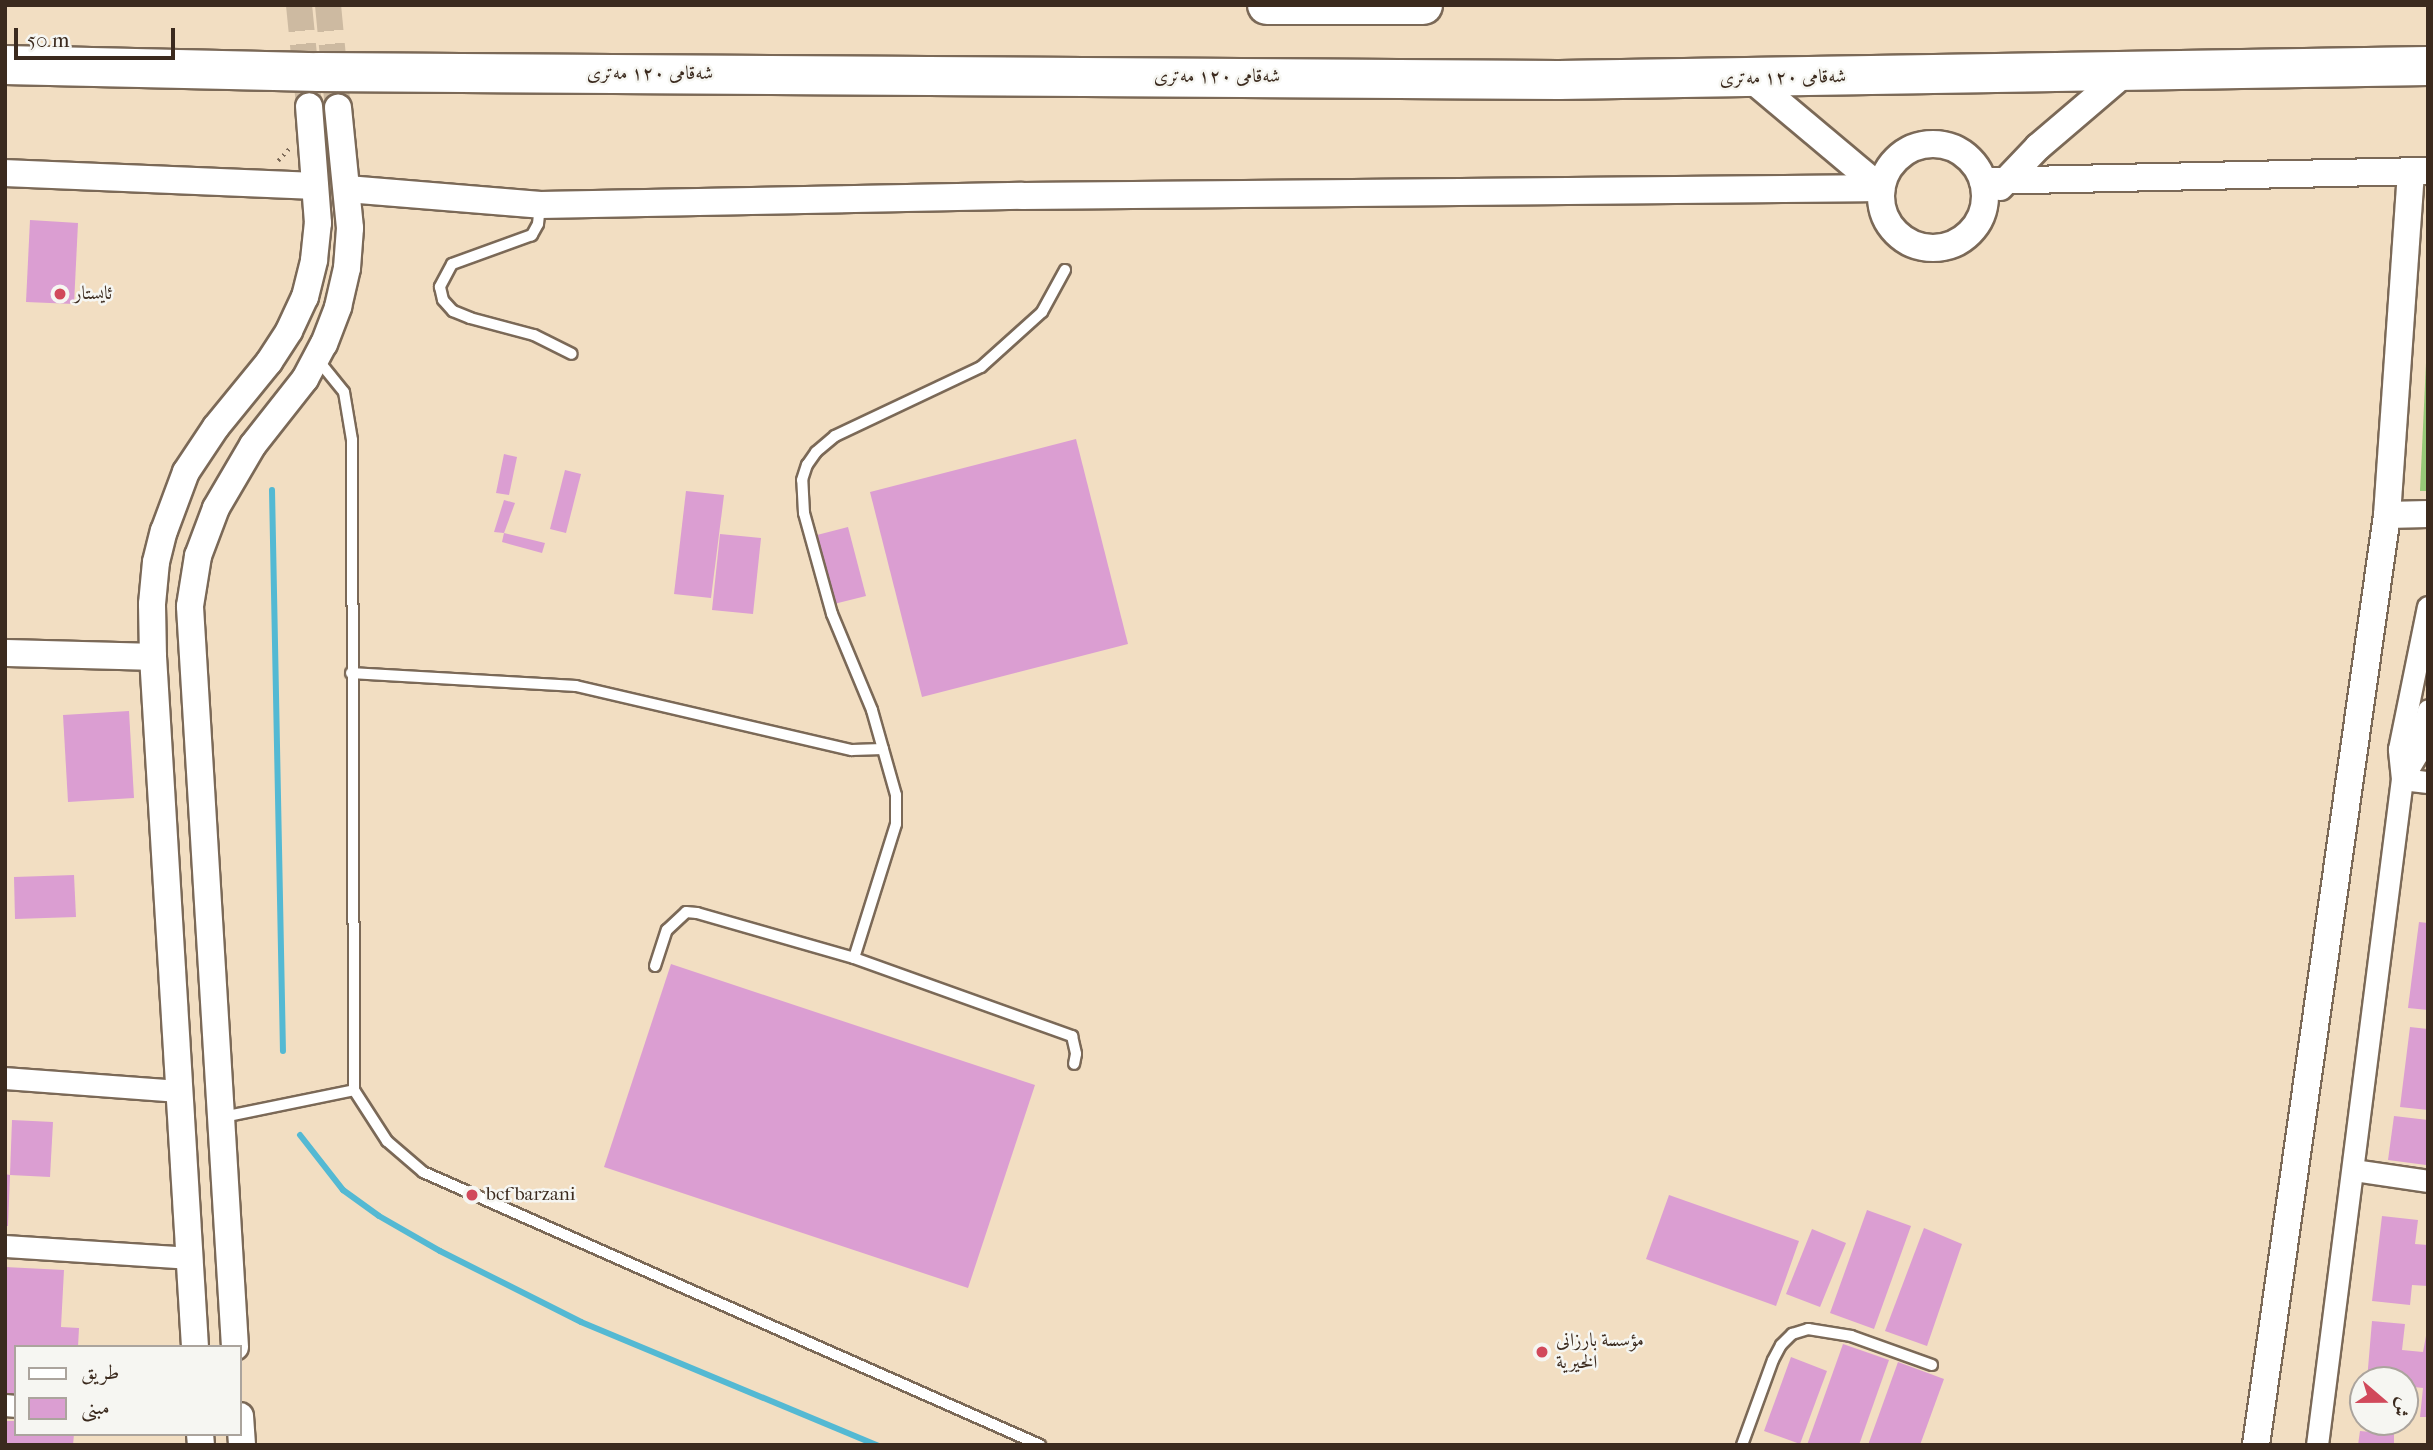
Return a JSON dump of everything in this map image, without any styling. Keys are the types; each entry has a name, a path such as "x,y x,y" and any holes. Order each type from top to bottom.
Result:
{"highway":[{"path":"1267,5 1423,5"},
{"name":"شەقامی ١٢٠ مەتری","path":"5,65 319,72 1751,79 2428,66"}],"street":[{"path":"1991,189 1970,159 1957,149 1941,144 1925,144 1896,159 1886,173 1881,188 1881,206 1888,224 1900,237 1925,248 1952,245 1968,236 1979,222 1991,189 2126,71"},
{"path":"1751,79 1881,188"},
{"path":"195,1345 152,604 156,562 174,501 186,472 216,427 270,362 289,331 304,296 314,261 318,223 309,106"},
{"path":"235,1345 190,631 193,580 206,532 228,486 253,445 304,379 338,307 347,268 350,228 338,108"},
{"path":"1991,189 2419,172 2387,515 2256,1445"},
{"path":"5,173 315,186"},
{"path":"347,189 540,205 1022,196 1881,188"},
{"path":"2387,515 2428,514"},
{"path":"2317,1445 2402,779 2399,749 2428,607"},
{"path":"5,653 153,657"},
{"path":"2402,779 2417,754 2428,710"},
{"path":"2402,779 2428,782"},
{"path":"5,1078 179,1091"},
{"path":"2353,1170 2428,1181"},
{"path":"5,1246 189,1258"}],"lane":[{"path":"540,205 538,225 532,235 452,264 440,287 443,300 453,311 534,335 572,354"},
{"path":"854,958 896,824 896,795 872,710 832,614 804,513 802,480 807,465 816,452 835,436 981,367 1042,312 1065,270"},
{"path":"316,358 344,392 352,440 354,1090 387,1141 423,1172 1040,1445"},
{"path":"351,673 576,686 852,750 883,748"},
{"path":"655,966 667,930 686,912 697,912 854,958 1072,1036 1076,1054 1073,1064"},
{"path":"221,1118 354,1090"},
{"path":"1742,1445 1773,1360 1792,1334 1808,1329 1851,1336 1932,1366"}],"path":[{"path":"266,161 280,161 293,144"}],"green space":[{"path":"2428,320 2428,491 2420,491"}],"building":[{"path":"30,220 78,223 74,304 26,302"},
{"path":"1076,439 1128,644 922,697 870,492"},
{"path":"504,454 517,457 509,495 496,493"},
{"path":"565,470 581,474 566,533 550,529"},
{"path":"686,491 724,495 711,598 674,594"},
{"path":"504,500 515,503 504,533 494,532"},
{"path":"848,527 866,596 834,604 817,535"},
{"path":"504,533 545,543 542,553 502,542"},
{"path":"720,534 761,538 753,614 712,610"},
{"path":"129,711 134,798 68,802 63,715"},
{"path":"74,875 76,917 15,919 14,877"},
{"path":"2419,922 2428,923 2428,1010 2408,1008"},
{"path":"671,964 1035,1085 968,1288 604,1167"},
{"path":"2410,1027 2428,1029 2428,1110 2400,1107"},
{"path":"2394,1116 2428,1120 2426,1165 2388,1160"},
{"path":"12,1120 53,1122 50,1177 10,1175"},
{"path":"5,1174 10,1175 8,1226 5,1226"},
{"path":"1669,1195 1799,1241 1776,1306 1646,1259"},
{"path":"1867,1210 1911,1226 1874,1329 1830,1313"},
{"path":"2382,1216 2418,1220 2415,1244 2428,1245 2428,1286 2412,1285 2410,1305 2372,1301"},
{"path":"1924,1228 1962,1244 1927,1346 1885,1331"},
{"path":"1812,1229 1846,1243 1820,1307 1786,1294"},
{"path":"5,1267 64,1270 61,1327 79,1328 78,1345 14,1345 14,1397 5,1397"},
{"path":"2372,1321 2405,1324 2402,1350 2423,1352 2428,1325 2428,1417 2420,1417 2423,1388 2419,1388 2419,1366 2368,1366"},
{"path":"1843,1344 1889,1360 1859,1445 1807,1445"},
{"path":"1791,1357 1827,1371 1800,1444 1764,1431"},
{"path":"1898,1362 1944,1379 1920,1445 1868,1445"},
{"path":"5,1421 14,1421 14,1436 74,1436 73,1445 5,1445"},
{"path":"2359,1436 2394,1436 2394,1445 2358,1445"}],"waterway":[{"path":"272,490 283,1051"},
{"path":"300,1135 343,1190 379,1216 440,1251 581,1322 876,1445"}],"tunnel":[{"path":"299,5 309,106"},
{"path":"328,5 338,108"}],"place":[{"name":"ئایستار","path":"60,294"},
{"name":"bcf barzani","path":"472,1195"},
{"name":"مؤسسة بارزانی الخیریة","path":"1542,1352"}]}
